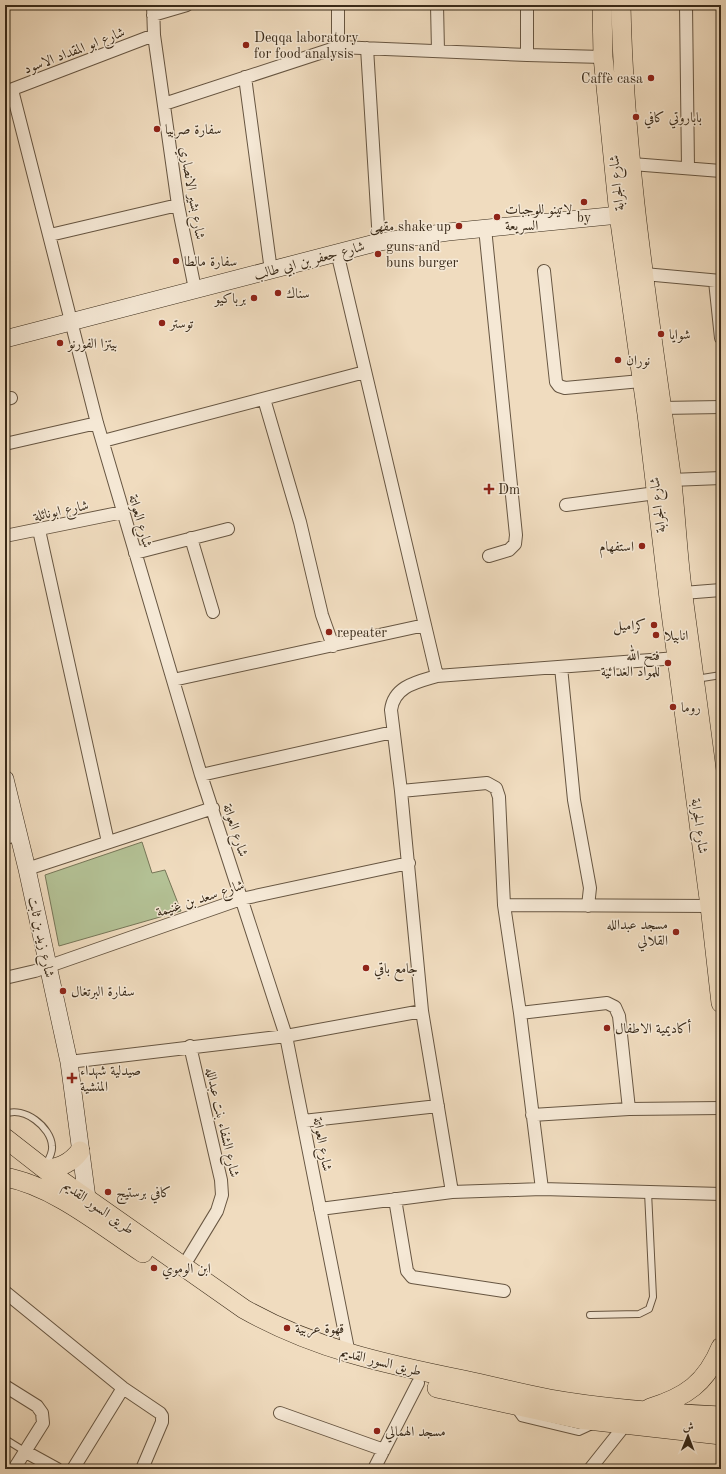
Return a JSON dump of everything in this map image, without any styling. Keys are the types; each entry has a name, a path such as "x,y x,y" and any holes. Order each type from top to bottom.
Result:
{"main road":[{"name":"شارع الجرابة","path":"602,5 603,56 618,215 656,493 673,569 683,593 721,888"},
{"name":"شارع الجرابة","path":"621,5 622,53 632,164 644,274 661,408 672,480 673,569 677,658 721,1000"},
{"name":"طريق السور القديم","path":"5,1138 45,1169 85,1206 196,1289 271,1335 302,1350 343,1365 512,1404 601,1422 721,1435"},
{"path":"45,1169 66,1164 73,1160 80,1151"},
{"name":"طريق السور القديم","path":"5,1177 34,1185 85,1206 183,1267 244,1309 272,1325 348,1354 550,1399 643,1410 721,1416"},
{"path":"643,1410 684,1395 699,1384 710,1370 721,1347"}],"street":[{"path":"153,10 187,5"},
{"path":"338,5 338,47"},
{"path":"437,5 438,51"},
{"path":"527,5 527,55"},
{"path":"686,5 688,168"},
{"name":"شارع بشير الانصاري","path":"153,10 154,35 178,206 195,289"},
{"name":"شارع ابو المقداد الاسود","path":"8,91 154,35"},
{"path":"164,104 338,47 527,55 603,56"},
{"path":"367,48 379,242"},
{"path":"245,77 270,271"},
{"name":"شارع العواتة","path":"8,91 50,235 102,441 202,775 286,1036 348,1354"},
{"path":"632,164 721,171"},
{"path":"50,235 178,206"},
{"name":"شارع جعفر بن ابي طالب","path":"5,339 379,242 486,228 618,215"},
{"path":"486,228 516,535 515,544 509,550 489,556"},
{"path":"337,252 437,676"},
{"path":"544,271 556,382 559,386 565,388 641,381"},
{"path":"644,274 718,281 721,338"},
{"path":"102,441 365,372"},
{"path":"264,399 300,522 322,615 332,646"},
{"path":"661,408 721,407"},
{"path":"5,444 97,424"},
{"path":"672,480 721,478"},
{"path":"566,505 656,493"},
{"name":"شارع ابونائلة","path":"5,536 123,512"},
{"path":"135,553 228,529"},
{"path":"39,530 108,842"},
{"path":"191,538 213,612"},
{"path":"683,593 721,590"},
{"path":"173,680 425,625"},
{"path":"452,1192 422,1011 409,863 393,732 391,710 392,702 397,692 412,684 437,676 677,658"},
{"path":"561,667 574,800 590,888 588,906"},
{"path":"202,775 393,732"},
{"name":"شارع زيد بن ثابت","path":"5,779 12,836 27,869 68,1062 80,1151 85,1206"},
{"path":"401,791 487,783 496,788 499,797 504,905 520,1013 542,1189"},
{"path":"27,869 213,808"},
{"name":"شارع سعد بن غنيمة","path":"5,978 35,971 48,965 241,899 409,863"},
{"path":"504,905 710,906"},
{"path":"520,1013 607,1003 615,1007 619,1016 629,1109"},
{"path":"68,1062 190,1046 286,1036 422,1011"},
{"name":"شارع الشفاء بنت عبدالله","path":"183,1267 217,1211 222,1194 221,1180 190,1046"},
{"path":"303,1120 438,1106"},
{"path":"532,1115 629,1109 721,1108"},
{"path":"320,1209 452,1192 542,1189 721,1194"},
{"path":"395,1199 407,1271 412,1277 504,1291"},
{"path":"5,1292 123,1388 162,1416 162,1422 142,1469"},
{"path":"374,1469 418,1383"},
{"path":"5,1386 37,1406 42,1413 43,1423 14,1469"},
{"path":"72,1469 123,1388"},
{"path":"280,1412 384,1450"},
{"path":"590,1469 625,1425"},
{"path":"26,1452 57,1469"}],"lane":[{"path":"695,679 721,675"},
{"path":"5,1114 19,1113 36,1120 49,1134 52,1147 51,1155 45,1169"},
{"path":"590,1315 639,1314 649,1309 653,1298 648,1192"},
{"path":"5,1439 26,1452"}],"green space":[{"path":"142,842 152,873 165,870 181,911 59,946 45,875"}],"place":[{"name":"Deqqa laboratory for food analysis","path":"246,45"},
{"name":"Caffè casa","path":"651,78"},
{"name":"باباروتي كافي","path":"636,117"},
{"name":"سفارة صربيا","path":"157,129"},
{"name":"by","path":"584,202"},
{"name":"لاتينو للوجبات السريعة","path":"497,217"},
{"name":"مقهى shake up","path":"459,226"},
{"name":"guns and buns burger","path":"378,254"},
{"name":"سفارة مالطا","path":"176,261"},
{"name":"سناك","path":"278,293"},
{"name":"برباكيو","path":"254,298"},
{"name":"توستر","path":"162,323"},
{"name":"شوايا","path":"661,334"},
{"name":"بيتزا الفورنو","path":"60,343"},
{"name":"نوران","path":"618,360"},
{"name":"Dm","path":"489,489"},
{"name":"استفهام","path":"642,546"},
{"name":"كراميل","path":"654,625"},
{"name":"repeater","path":"329,632"},
{"name":"انابيلا","path":"656,635"},
{"name":"فتح الله للمواد الغدائية","path":"668,663"},
{"name":"روما","path":"673,707"},
{"name":"مسجد عبدالله القلالي","path":"676,932"},
{"name":"جامع باقي","path":"366,968"},
{"name":"سفارة البرتغال","path":"63,991"},
{"name":"أكاديمية الاطفال","path":"607,1028"},
{"name":"صيدلية شهداء المنشية","path":"72,1078"},
{"name":"كافي برستيج","path":"108,1192"},
{"name":"ابن الوموي","path":"154,1268"},
{"name":"قهوة عربية","path":"287,1328"},
{"name":"مسجد الهمالي","path":"377,1431"}]}
